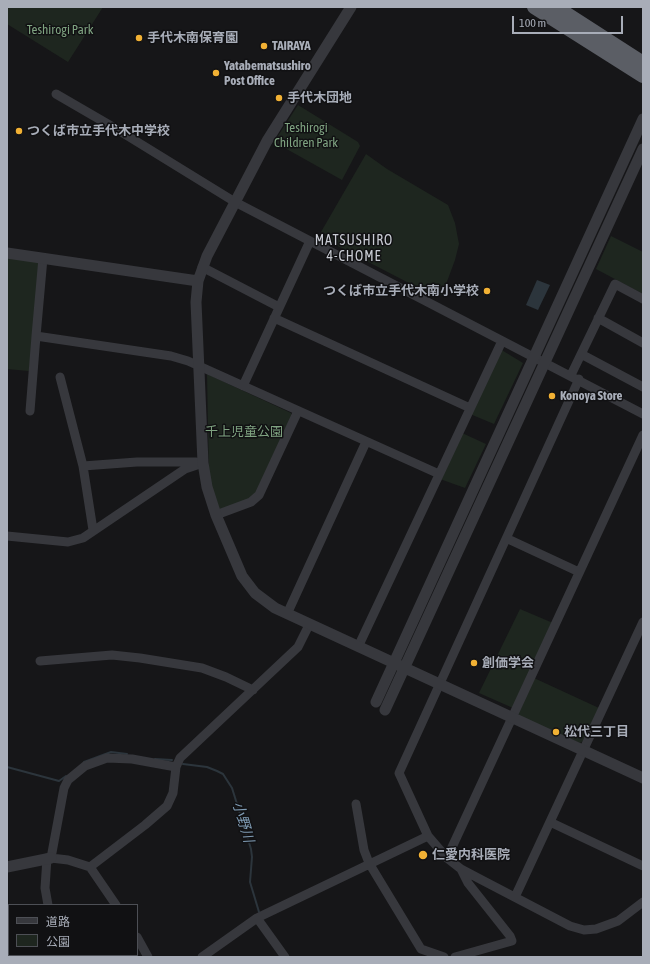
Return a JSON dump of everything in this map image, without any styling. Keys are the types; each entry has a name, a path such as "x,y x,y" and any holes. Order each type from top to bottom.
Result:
{"highway":[{"path":"534,7 643,76"},
{"path":"556,7 643,62"}],"street":[{"path":"350,7 267,141 202,268 198,281 196,302 203,462 207,487 216,515 236,564 247,584 263,600 309,625 643,778"},
{"path":"56,94 118,130 235,202 534,358 575,377 643,414"},
{"path":"385,710 398,666 534,358 643,119"},
{"path":"376,702 398,666 545,363 643,149"},
{"path":"243,386 310,241"},
{"path":"7,253 198,281"},
{"path":"30,411 43,258"},
{"path":"202,268 279,307"},
{"path":"643,299 614,284 581,354 575,377 508,539 439,684 399,773 428,836 447,858 461,869 570,926 584,930 596,929 618,921 643,902"},
{"path":"274,318 470,408"},
{"path":"598,318 643,343"},
{"path":"36,336 171,356 199,366 439,474"},
{"path":"358,647 502,341"},
{"path":"581,354 643,387"},
{"path":"60,377 82,466 92,530"},
{"path":"216,515 251,502 259,495 298,411"},
{"path":"447,858 643,435"},
{"path":"287,614 366,442"},
{"path":"82,466 137,462 203,462"},
{"path":"7,536 68,542 82,538 185,469 203,462"},
{"path":"508,539 579,572"},
{"path":"515,897 643,622"},
{"path":"90,867 145,825 167,806 173,793 176,767 180,758 298,647 309,625"},
{"path":"40,661 112,655 140,658 202,668 226,677 253,690"},
{"path":"48,904 45,888 49,858 64,788 68,780 85,766 107,758 132,759 176,767"},
{"path":"356,804 364,850 369,863 421,949 444,957"},
{"path":"550,822 643,866"},
{"path":"202,957 257,918 428,836"},
{"path":"7,867 49,858 68,860 90,867 115,904"},
{"path":"455,957 483,954 512,941 510,936 468,883 461,869"},
{"path":"257,918 285,957"},
{"path":"138,939 148,957"}],"green space":[{"name":"Teshirogi Park","path":"7,7 103,7 68,62 7,24"},
{"name":"Teshirogi Children Park","path":"298,105 358,142 360,146 342,180 274,142"},
{"path":"366,154 387,169 448,205 455,223 459,244 455,260 442,295 433,292 430,294 324,239 326,234 321,232"},
{"path":"611,236 643,252 643,294 596,269"},
{"path":"7,257 41,261 29,371 7,369"},
{"path":"500,349 523,363 494,424 470,414"},
{"name":"千上児童公園","path":"207,374 291,413 292,416 256,495 247,502 219,510 209,479"},
{"path":"462,433 486,444 465,488 440,479"},
{"path":"520,609 553,623 513,708 479,693"},
{"path":"534,678 599,708 583,741 580,743 520,717 518,713"}],"shaded area":[{"path":"537,280 550,285 538,310 526,305"}],"waterway":[{"path":"84,762 111,752 127,754"},
{"path":"155,759 172,760"},
{"name":"小野川","path":"183,764 207,767 217,771 223,774 232,788 251,849 252,857 250,882 259,912"},
{"path":"7,767 59,781 66,776"}],"place":[{"name":"手代木南保育園","path":"139,38"},
{"name":"TAIRAYA","path":"264,46"},
{"name":"Yatabematsushiro Post Office","path":"216,73"},
{"name":"手代木団地","path":"279,98"},
{"name":"つくば市立手代木中学校","path":"19,131"},
{"name":"つくば市立手代木南小学校","path":"487,291"},
{"name":"Konoya Store","path":"552,396"},
{"name":"創価学会","path":"474,663"},
{"name":"松代三丁目","path":"556,732"},
{"name":"仁愛内科医院","path":"423,855"}],"district":[{"name":"MATSUSHIRO 4-CHOME","path":"354,250"}]}
